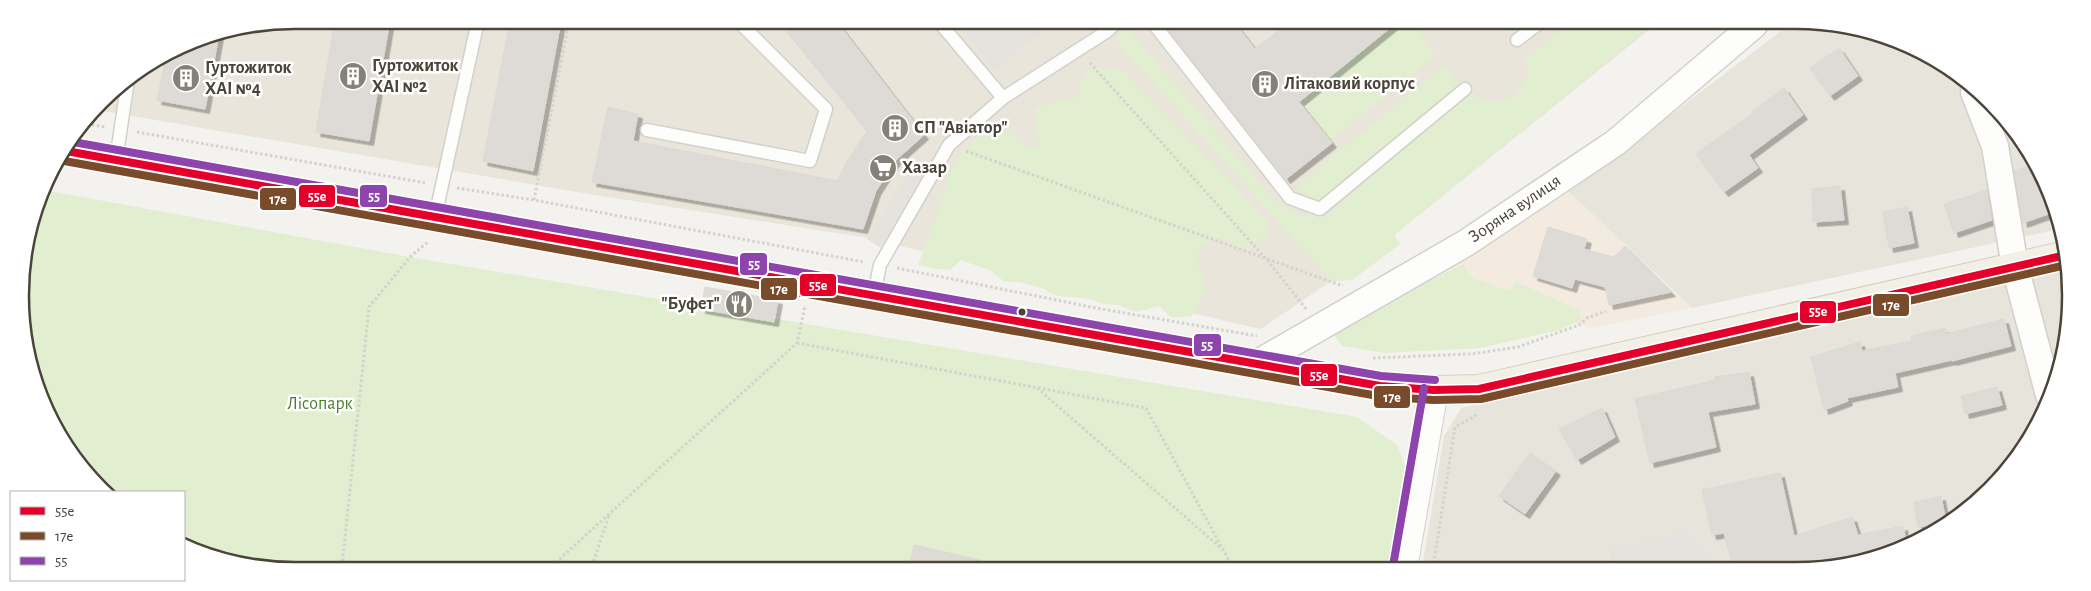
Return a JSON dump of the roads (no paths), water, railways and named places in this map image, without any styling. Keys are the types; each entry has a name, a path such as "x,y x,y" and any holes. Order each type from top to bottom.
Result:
{"main road":[{"path":"71,152 1380,386 1434,390 1479,389 1669,344 2059,257"}],"street":[{"name":"Зоряна вулиця","path":"1256,364 1466,243 1615,143 1749,29"},
{"path":"1978,101 1995,146 2015,267 2046,387"},
{"path":"1404,562 1434,390"}],"lane":[{"path":"435,217 476,29"},
{"path":"647,130 810,160 826,108 745,29"},
{"path":"945,29 1003,98"},
{"path":"874,295 880,265 949,145 1003,98 1109,29"},
{"path":"1158,29 1290,198 1320,209 1465,89"},
{"path":"1516,40 1531,29"},
{"path":"116,160 127,89"}],"place":[{"name":"Гуртожиток ХАІ №2","path":"353,76"},
{"name":"Гуртожиток ХАІ №4","path":"186,78"},
{"name":"Літаковий корпус","path":"1265,84"},
{"name":"СП \"Авіатор\"","path":"895,128"},
{"name":"Хазар","path":"883,168"},
{"name":"\"Буфет\"","path":"739,304"}],"park label":[{"name":"Лісопарк","path":"320,404"}]}
